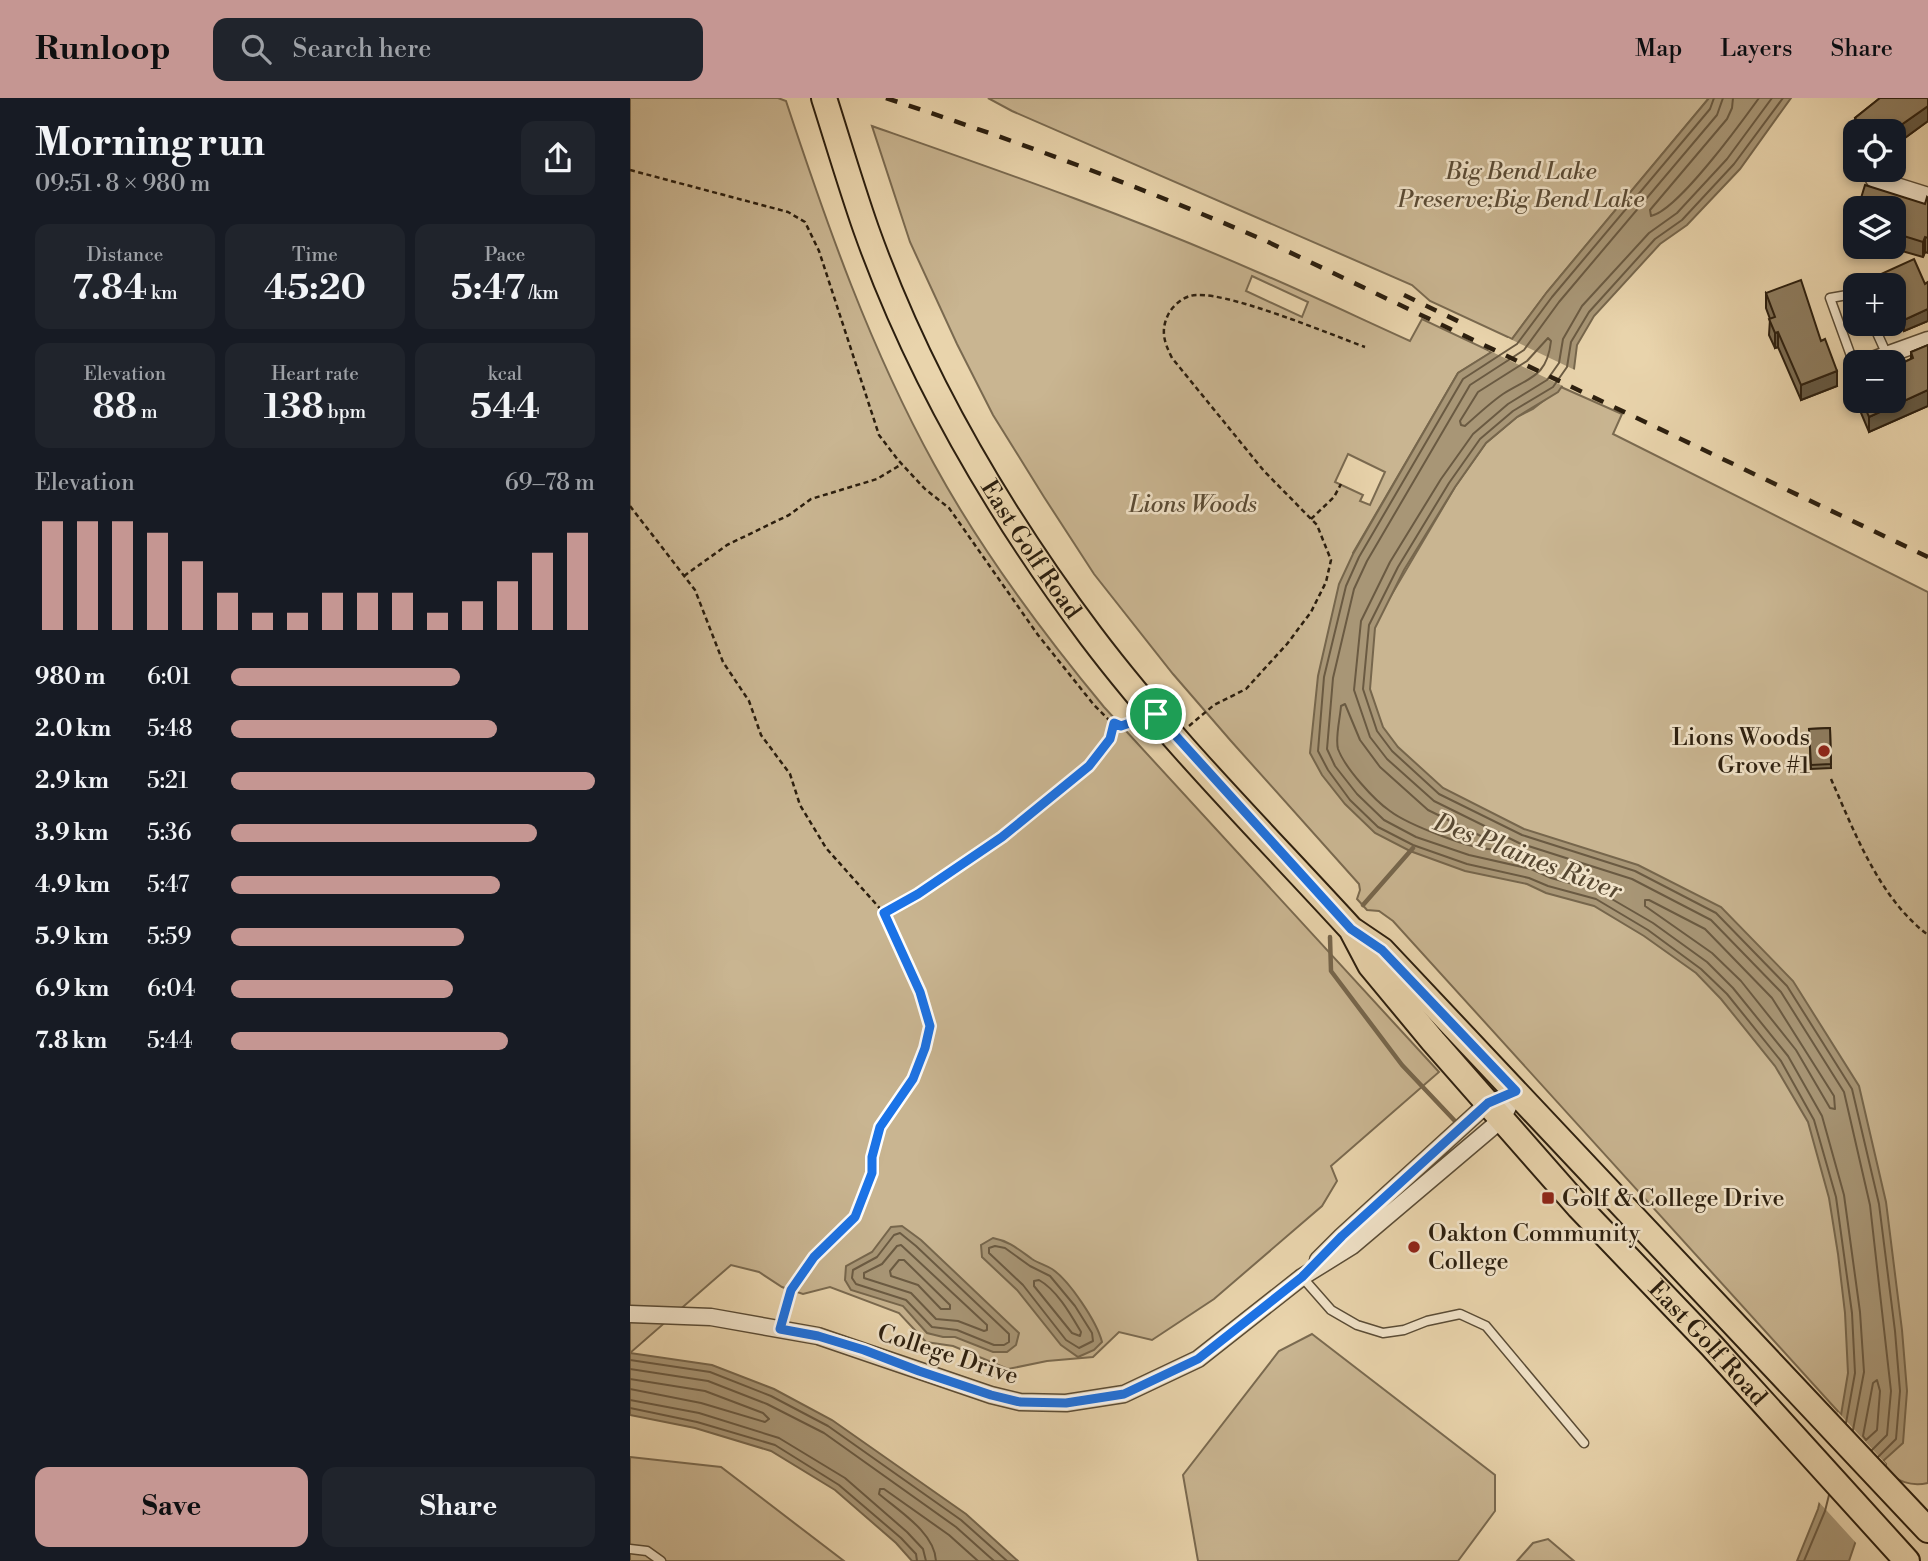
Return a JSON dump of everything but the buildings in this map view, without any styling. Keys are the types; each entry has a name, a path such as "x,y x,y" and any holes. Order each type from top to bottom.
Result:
{"main road":[{"name":"East Golf Road","path":"824,98 867,230 933,383 971,455 1031,552 1092,637 1176,737 1351,929 1382,950 1928,1530"},
{"name":"East Golf Road","path":"1351,929 1370,965 1579,1207 1910,1561"},
{"path":"1910,1561 1928,1539"}],"street":[{"path":"1884,182 1928,196"},
{"path":"1901,350 1928,340"},
{"name":"College Drive","path":"630,1314 711,1317 818,1336 991,1395 1020,1402 1066,1403 1124,1394 1198,1359 1302,1277 1342,1236 1516,1091"}],"lane":[{"path":"1843,295 1830,298 1843,334"},
{"path":"1302,1277 1331,1310 1357,1325 1383,1333 1404,1331 1427,1321 1460,1314 1486,1326 1584,1443"},
{"path":"780,1329 791,1290"},
{"path":"630,1549 647,1551 661,1561"}],"path":[{"path":"630,170 789,212 805,222 819,251 879,435 925,489 949,508 1038,635 1094,705 1121,726 1156,714"},
{"path":"1176,737 1214,705 1245,689 1287,644 1311,612 1326,582 1331,559 1317,525 1264,471 1172,358 1164,342 1164,324 1172,308 1183,300 1190,296 1210,295 1247,305 1365,347"},
{"path":"684,576 727,545 789,515 811,499 877,480 902,464"},
{"path":"1311,519 1334,497 1340,484"},
{"path":"630,506 695,590 723,663 749,701 761,735 790,774 800,805 825,848 884,913 920,992 930,1026 913,1079 880,1127 872,1157 872,1173 855,1217 814,1257 791,1290"},
{"path":"884,913 918,894 1002,837 1089,766 1110,739 1114,723"},
{"path":"1831,779 1878,877 1902,909 1928,936"}],"green space":[{"path":"630,98 778,98 786,101 851,286 890,376 934,464 992,559 1057,649 1104,707 1439,1072 1331,1166 1337,1181 1322,1206 1214,1299 1152,1340 1119,1332 1093,1357 1047,1361 1008,1369 953,1346 926,1342 899,1313 830,1287 803,1294 782,1287 759,1272 731,1265 630,1353"},
{"name":"Big Bend Lake Preserve;Big Bend Lake","path":"988,98 1709,98 1547,292 1512,339 1430,301 1412,285 1012,111"},
{"name":"Lions Woods","path":"872,126 1160,231 1410,341 1422,319 1492,352 1458,373 1353,553 1389,599 1455,487 1486,443 1517,417 1533,409 1561,387 1622,414 1613,434 1928,592 1928,1483 1904,1482 1884,1470 1886,1464 1393,921 1379,911 1367,910 1357,899 1359,884 1173,674 1094,574 993,415 910,242","holes":["1252,276 1308,302 1302,317 1246,291","1348,454 1385,472 1370,505 1360,501 1363,495 1335,482"]},
{"path":"1312,1334 1495,1475 1495,1511 1458,1561 1198,1561 1183,1475 1279,1351"},
{"path":"630,1457 721,1467 844,1561 630,1561"},
{"path":"1548,1539 1574,1561 1517,1561 1533,1543"}],"water":[{"name":"Des Plaines River","path":"1709,98 1791,98 1740,169 1687,225 1660,244 1594,316 1577,345 1574,369 1558,392 1517,417 1486,443 1455,487 1404,570 1375,628 1370,689 1383,727 1398,747 1443,788 1524,829 1638,865 1721,907 1793,981 1859,1086 1886,1202 1907,1391 1903,1443 1883,1461 1849,1561 1797,1561 1818,1509 1841,1415 1848,1373 1845,1313 1829,1198 1808,1122 1775,1066 1721,999 1696,973 1644,936 1594,906 1546,893 1527,884 1465,871 1410,851 1375,833 1345,804 1322,775 1310,753 1318,676 1339,584 1353,554 1458,373 1512,339 1547,292"},
{"path":"902,1226 921,1240 1019,1333 1016,1345 1007,1352 993,1352 955,1337 927,1333 903,1306 851,1290 845,1280 846,1266 872,1252 891,1227"},
{"path":"993,1238 1009,1243 1059,1274 1088,1313 1099,1334 1102,1342 1094,1350 1078,1357 1061,1345 1017,1290 982,1257 981,1245"},
{"path":"630,1353 712,1365 774,1389 832,1420 966,1514 1018,1561 912,1561 896,1543 835,1490 771,1451 695,1428 630,1415"}],"pier":[{"path":"1508,338 1577,371 1565,387 1488,350"},
{"path":"1838,1412 1886,1464 1858,1545 1817,1500"}],"waterway":[{"path":"1363,905 1413,848"},
{"path":"1330,937 1331,971 1402,1065 1454,1120"}],"railway":[{"path":"886,98 1077,165 1266,241 1928,557"},
{"path":"1404,295 1464,324"}],"place":[{"name":"Lions Woods Grove #1","path":"1824,751"},
{"name":"Golf & College Drive","path":"1548,1198"},
{"name":"Oakton Community College","path":"1414,1247"}],"route":[{"path":"1156,714 1351,929 1382,950 1516,1091 1488,1103 1342,1236 1302,1277 1198,1359 1124,1394 1066,1403 1020,1402 991,1395 818,1336 780,1329 791,1290 814,1257 855,1217 872,1173 872,1157 880,1127 913,1079 925,1048 930,1026 920,992 884,913 918,894 1002,837 1089,766 1110,739 1114,723 1121,726 1156,714"}]}
